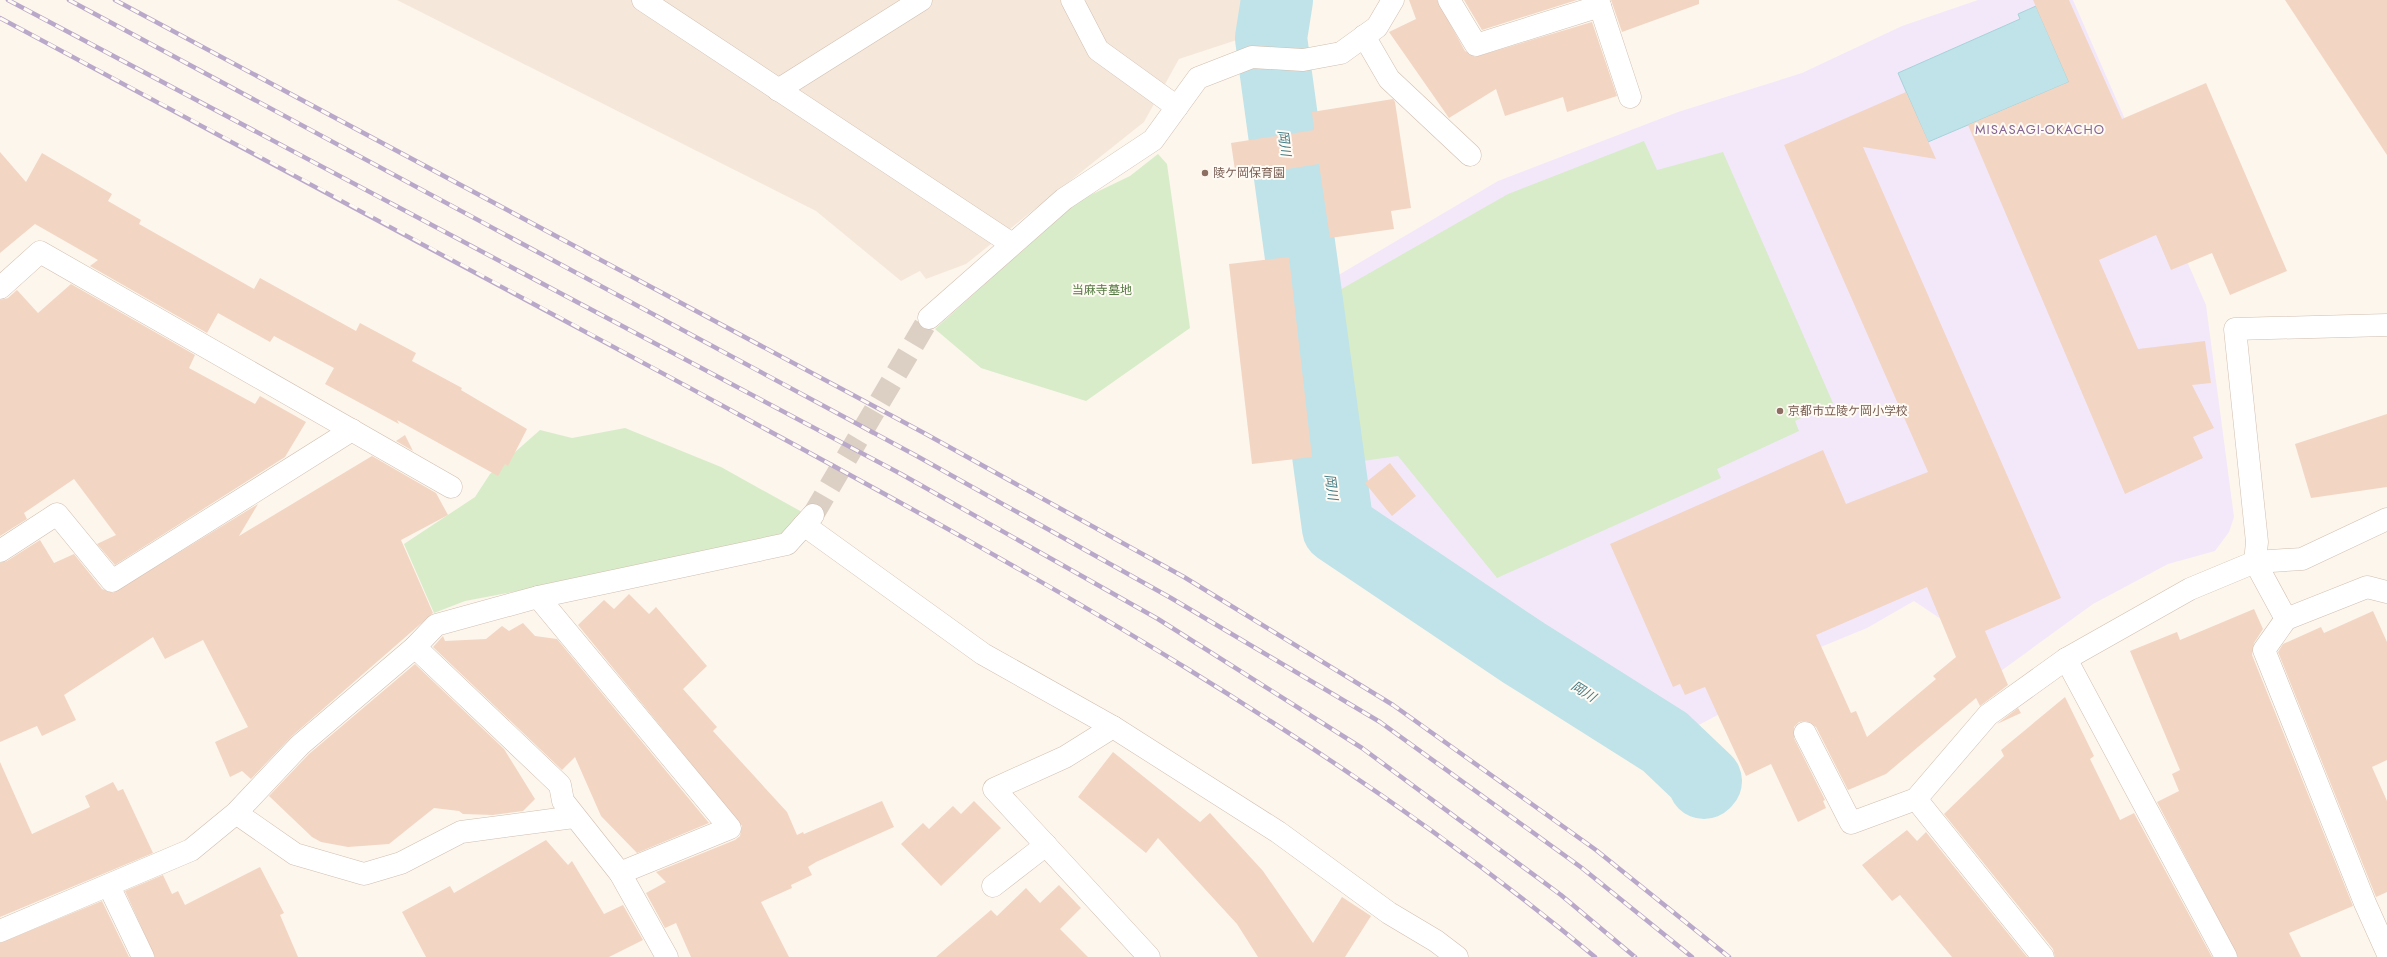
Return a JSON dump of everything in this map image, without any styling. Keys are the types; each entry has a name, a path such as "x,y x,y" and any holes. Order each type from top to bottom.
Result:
{"street":[{"path":"643,0 1012,244"},
{"path":"778,90 921,0"},
{"path":"1072,0 1098,50 1177,107"},
{"path":"929,318 1064,198 1153,140 1198,78 1252,58 1303,60 1341,53 1377,26 1394,0"},
{"path":"1449,0 1476,44 1599,3 1630,97"},
{"path":"1364,36 1390,79 1470,155"},
{"path":"0,288 40,252 451,487"},
{"path":"2286,619 2254,562 2257,542 2235,329 2387,325"},
{"path":"0,551 57,514 112,581 352,430"},
{"path":"1806,733 1850,823 1916,799 1988,715 2066,659 2190,589 2254,562 2302,559 2387,519"},
{"path":"0,931 191,850 236,814 300,746 416,647 436,625 538,597 787,544 809,520 983,654 1113,727 1278,832 1389,913 1436,941 1457,957"},
{"path":"2387,592 2367,587 2286,619 2264,650 2365,903 2387,952"},
{"path":"538,597 730,828 620,873"},
{"path":"416,647 560,785 563,801 574,817 620,873 667,957"},
{"path":"2066,659 2226,957"},
{"path":"1113,727 1065,757 994,789 1149,957"},
{"path":"1916,799 2043,957"},
{"path":"236,814 295,854 364,874 401,862 461,832 574,817"},
{"path":"993,886 1046,845"},
{"path":"109,886 143,957"}],"shaded area":[{"path":"397,0 1263,0 1258,33 1179,59 1144,122 966,264 926,279 920,271 901,281 816,211"},
{"name":"京都市立陵ケ岡小学校","path":"1978,0 2073,0 2206,305 2234,517 2229,532 2215,551 2168,564 2093,604 1983,684 1941,619 1914,601 1867,628 1760,672 1767,689 1676,737 1355,531 1325,283 1498,181 1678,112 1802,73 1902,26"}],"green space":[{"path":"1644,141 1657,170 1723,152 1833,403 1795,421 1799,431 1717,469 1721,478 1497,578 1398,456 1363,461 1338,291 1508,194"},
{"name":"当麻寺墓地","path":"1158,154 1167,164 1190,328 1086,401 981,368 935,329 1076,202 1130,176"},
{"path":"625,428 721,467 802,512 786,533 759,545 465,601 434,613 404,544 475,497 490,474 540,430 572,438"}],"water":[{"path":"2036,6 2069,82 1928,142 1898,73 2020,19 2018,14"}],"building":[{"path":"1409,0 1437,0 1465,51 1475,57 1592,22 1617,96 1567,112 1563,97 1505,116 1496,89 1449,118 1389,32 1416,19"},
{"path":"1464,0 1577,0 1482,30"},
{"path":"1611,0 1699,0 1699,4 1622,32"},
{"path":"2033,0 2069,0 2122,119 2206,83 2287,271 2230,295 2212,253 2171,270 2156,235 2099,260 2138,349 2205,341 2211,383 2192,385 2214,428 2193,437 2203,458 2125,494 1968,125 2069,82"},
{"path":"2285,0 2387,0 2387,155"},
{"path":"1906,92 1936,159 1863,147 2061,598 1985,631 2008,685 1980,706 1976,698 1886,774 1848,790 1816,727 1806,721 1799,722 1794,727 1794,738 1825,800 1823,801 1826,808 1798,822 1771,764 1746,776 1705,687 1685,695 1680,684 1673,687 1610,544 1823,450 1846,504 1928,472 1784,145","holes":["1927,587 1956,657 1933,676 1936,679 1867,737 1856,711 1851,713 1816,635"]},
{"path":"1393,99 1395,102 1411,208 1391,211 1394,229 1330,238 1319,164 1236,177 1231,143 1314,130 1312,112"},
{"path":"0,152 26,182 42,153 112,194 108,201 141,220 139,224 254,289 260,278 356,331 360,323 416,353 412,361 462,388 461,390 527,429 508,466 505,464 498,476 397,420 399,424 325,384 334,368 274,336 270,342 218,313 207,333 90,266 98,260 35,224 0,253"},
{"path":"1289,257 1312,457 1252,464 1229,264"},
{"path":"71,284 195,355 189,368 255,404 260,396 306,422 285,457 115,565 97,544 116,535 74,479 24,513 27,519 0,536 0,300 8,298 17,290 38,313"},
{"path":"2387,414 2387,487 2311,498 2295,444"},
{"path":"405,435 413,451 396,441"},
{"path":"372,456 436,493 448,515 401,540 433,613 292,736 251,779 242,771 230,777 215,742 248,727 203,640 165,659 153,637 64,695 76,720 42,736 37,726 0,742 0,563 7,561 40,540 54,563 74,554 102,589 113,593 258,504 239,536"},
{"path":"1390,463 1416,496 1392,516 1365,483"},
{"path":"629,594 649,614 656,607 707,666 683,689 717,727 713,731 787,812 797,835 803,832 804,834 882,801 894,827 816,862 808,867 812,875 791,885 792,888 761,902 789,957 691,957 676,923 665,928 646,893 666,882 656,872 735,840 740,836 742,826 578,625 604,600 614,609"},
{"path":"2254,609 2263,629 2254,643 2252,655 2353,906 2289,933 2301,957 2238,957 2157,802 2179,791 2172,774 2180,770 2130,651 2177,632 2180,640"},
{"path":"2373,611 2387,642 2387,760 2372,767 2387,801 2387,892 2376,897 2278,652 2283,644 2321,627 2324,633"},
{"path":"523,623 535,636 557,639 709,823 637,853 601,816 575,757 562,770 433,647 443,636 445,641 486,639 502,626 509,631"},
{"path":"415,664 504,749 535,799 523,811 493,815 463,814 459,811 434,808 389,844 348,847 321,842 312,837 269,796 309,754"},
{"path":"2065,697 2094,756 2090,759 2120,820 2134,813 2212,957 2055,957 2053,949 1944,814 2004,756 2001,750"},
{"path":"2018,708 2021,713 1997,724"},
{"path":"1113,752 1200,822 1210,813 1263,871 1313,943 1342,897 1371,916 1345,957 1258,957 1237,924 1158,838 1146,853 1078,797"},
{"path":"0,762 32,834 90,807 85,796 113,782 118,791 123,789 153,853 0,917"},
{"path":"974,801 1001,828 941,886 901,844 923,823 929,829 953,806 961,814"},
{"path":"1907,830 1917,841 1926,832 2027,957 1952,957 1900,895 1892,901 1862,865"},
{"path":"546,840 568,865 572,861 604,914 623,905 643,940 609,957 426,957 402,912 450,886 454,893"},
{"path":"260,867 284,913 280,915 298,957 155,957 125,891 163,875 172,894 178,891 185,905"},
{"path":"1059,885 1081,908 1060,929 1088,957 936,957 991,910 997,916 1026,888 1040,903"},
{"path":"102,901 129,957 0,957 0,943"}],"waterway":[{"name":"岡川","path":"1277,0 1271,38 1338,528 1524,653 1665,742 1706,781 1704,783"}],"tunnel":[{"path":"813,515 929,318"}],"railway":[{"path":"8,0 901,474 1158,619 1362,748 1561,895 1635,957"},
{"path":"69,0 915,455 1171,598 1380,722 1582,868 1692,957"},
{"path":"115,0 924,433 1184,577 1393,705 1596,850 1729,957"},
{"path":"0,18 654,368 857,479 1076,602 1291,734 1395,805 1497,879 1595,957"}],"place":[{"name":"陵ケ岡保育園","path":"1205,173"},
{"name":"京都市立陵ケ岡小学校","path":"1780,411"}],"district":[{"name":"MISASAGI-OKACHO","path":"2040,129"}]}
